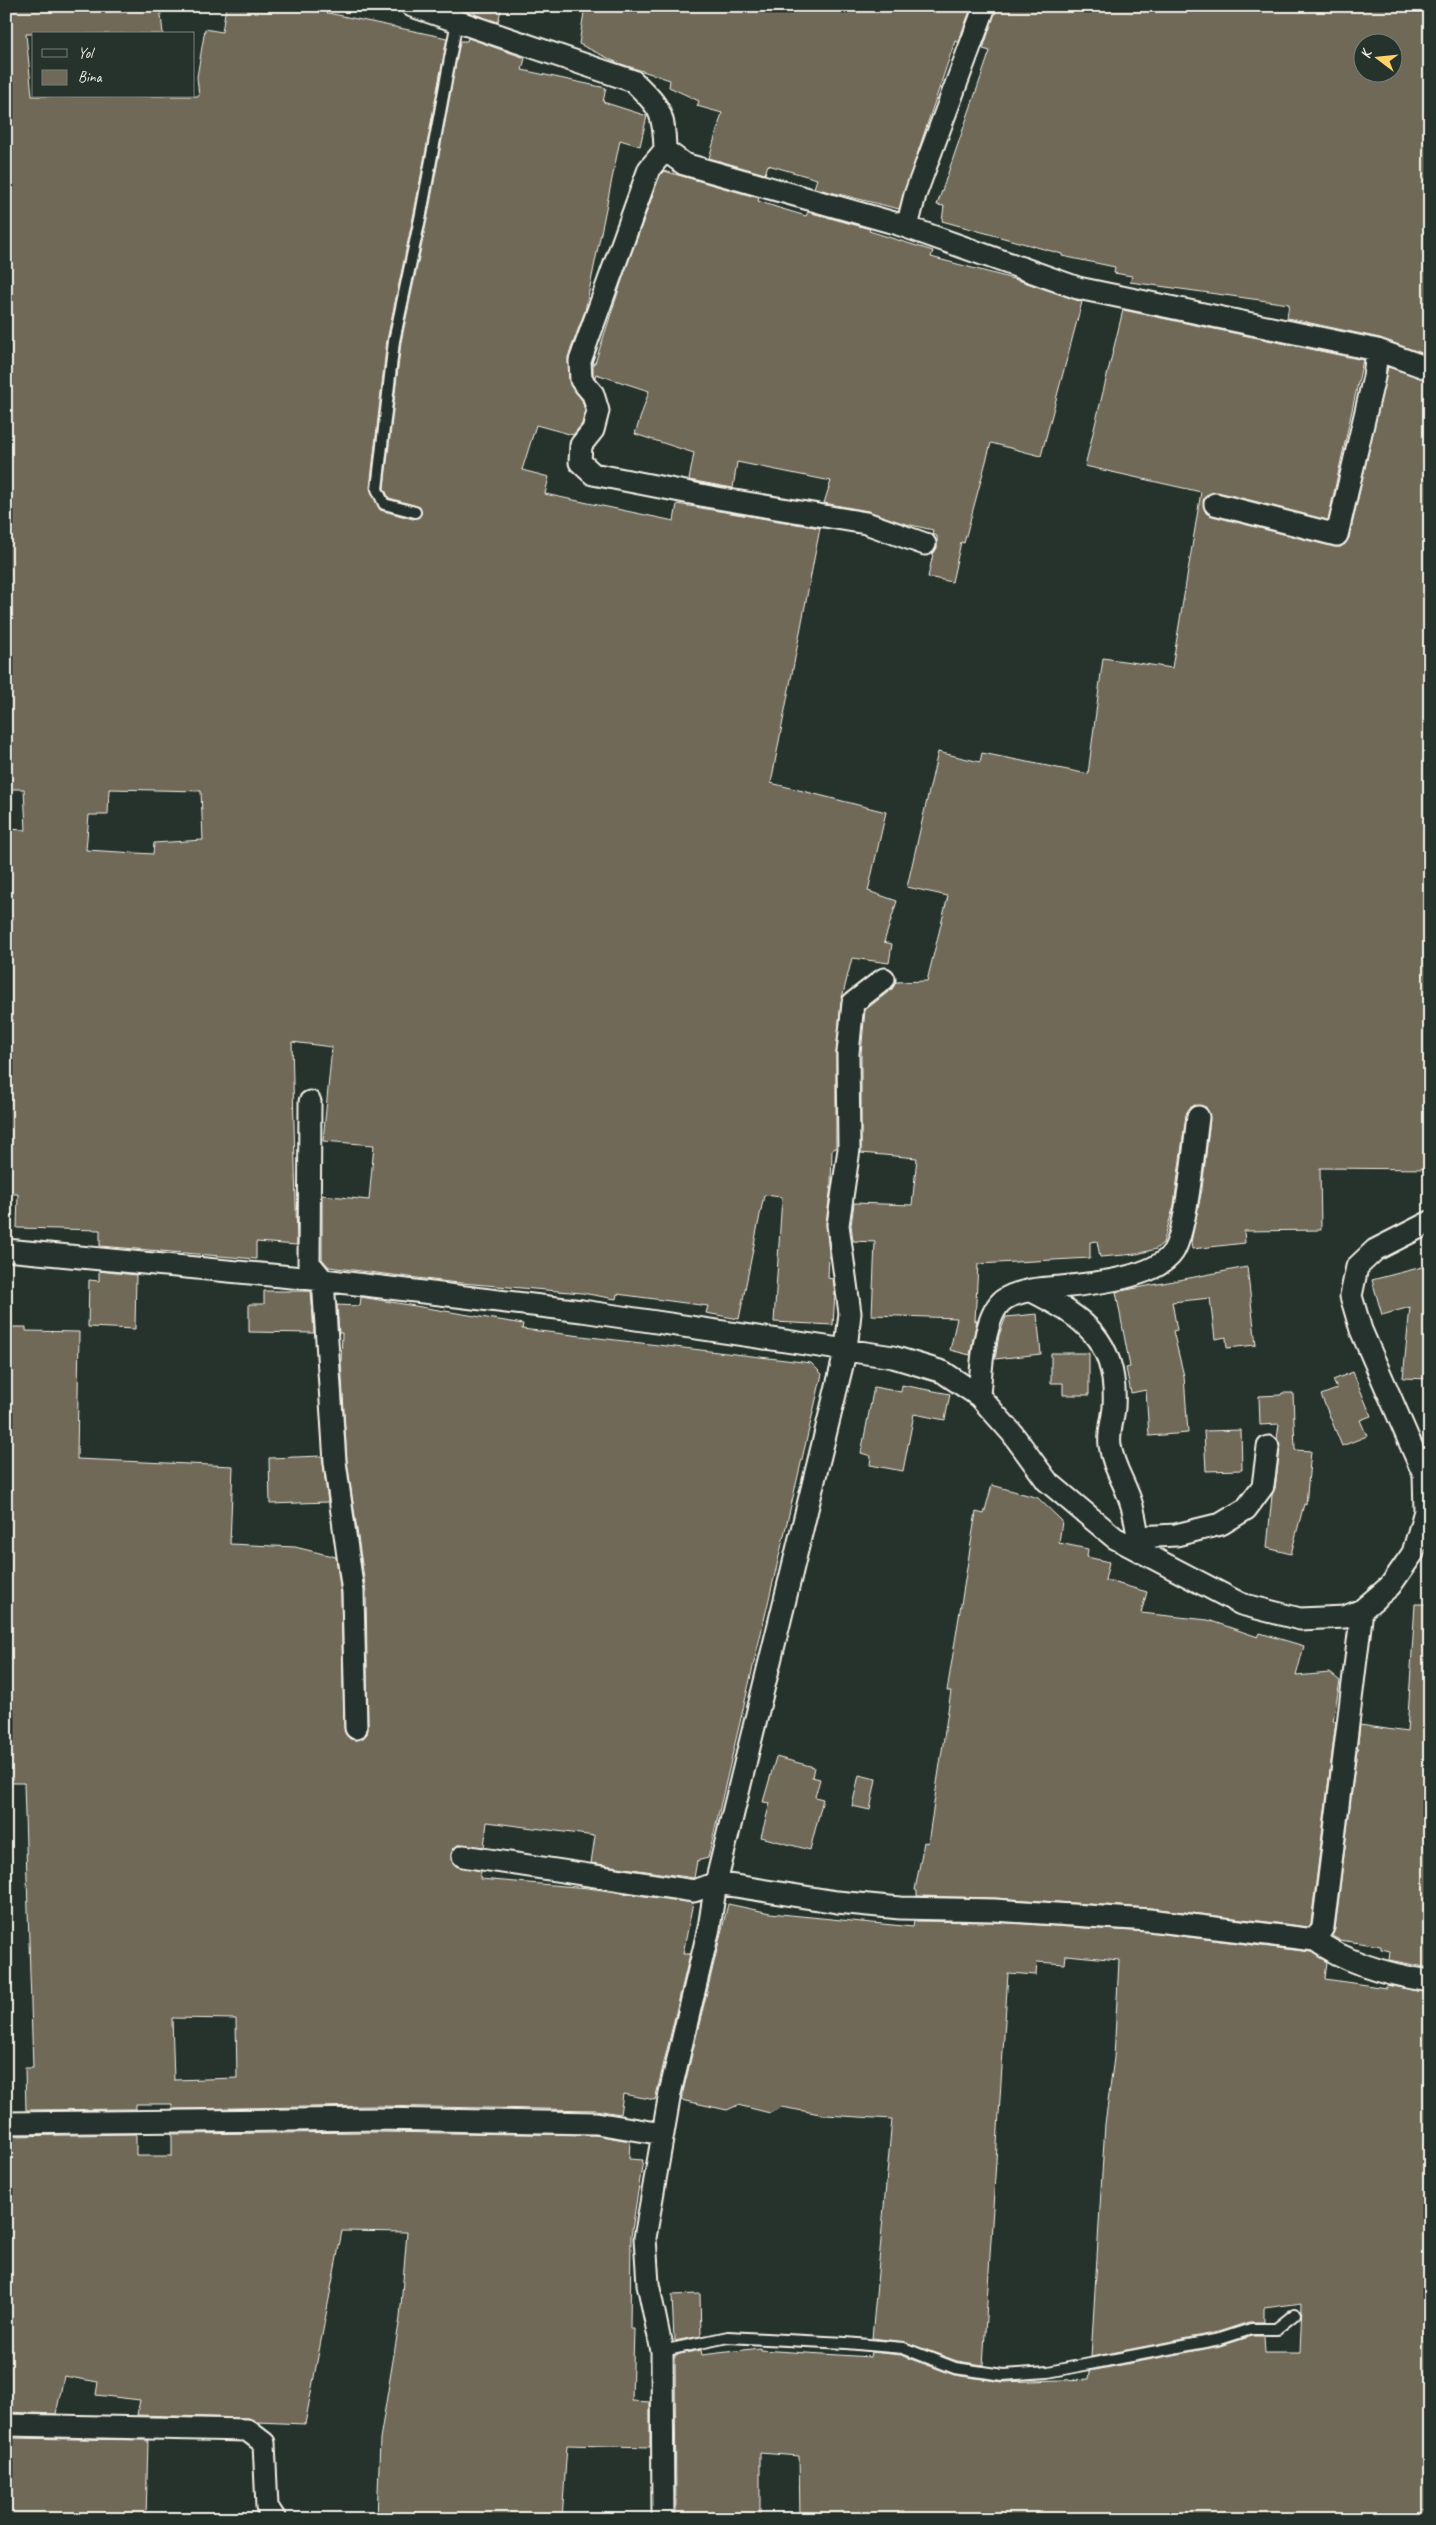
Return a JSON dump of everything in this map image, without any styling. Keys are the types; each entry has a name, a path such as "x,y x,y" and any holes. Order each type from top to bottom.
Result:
{"street":[{"path":"412,6 633,81 656,104 664,128 665,150 650,169 580,361 581,380 593,394 598,411 593,430 580,445 580,462 593,474 692,494 866,523 925,544"},
{"path":"907,227 915,195 985,6"},
{"path":"665,150 684,164 907,227 1078,288 1377,350 1430,369"},
{"path":"1215,504 1337,535 1374,377 1377,350"},
{"path":"663,2519 662,2351 648,2284 645,2238 670,2092 709,1928 716,1884 846,1349 850,1313 838,1225 849,1150 848,1045 853,1003 884,979"},
{"path":"310,1102 309,1263 323,1280 335,1462 353,1592 356,1728"},
{"path":"979,1396 988,1326 1002,1301 1030,1290 1139,1275 1161,1265 1174,1251 1184,1216 1198,1117"},
{"path":"6,1250 323,1280 582,1311 893,1357 943,1372 979,1396 1012,1433 1047,1482 1115,1538 1139,1544 1241,1604 1300,1618 1346,1617 1362,1610 1390,1586 1413,1552 1427,1510 1424,1475 1361,1330 1351,1296 1356,1267 1375,1250 1430,1222"},
{"path":"1030,1290 1059,1304 1084,1322 1105,1347 1112,1371 1114,1407 1109,1442 1110,1449 1113,1462 1132,1505 1139,1544"},
{"path":"1139,1544 1221,1524 1246,1509 1264,1486 1268,1447"},
{"path":"1315,1940 1323,1927 1362,1610"},
{"path":"463,1856 694,1890 716,1884 837,1902 900,1908 994,1910 1149,1920 1315,1940 1330,1951 1360,1964 1430,1981"},
{"path":"6,2123 384,2119 596,2123 662,2134"},
{"path":"6,2425 247,2430 264,2443 267,2507 275,2519"}],"lane":[{"path":"414,512 384,504 377,489 394,341 421,214 457,21"},
{"path":"662,2351 728,2337 846,2343 903,2348 954,2368 1004,2375 1048,2372 1220,2339 1251,2329 1276,2329 1295,2314"}],"building":[{"path":"6,6 160,6 163,32 32,32 32,34 26,34 32,98 195,98 195,96 199,96 197,77 205,29 222,32 226,6 295,6 447,38 414,213 387,340 370,488 380,510 413,519 420,516 420,507 389,498 384,488 401,342 428,215 460,41 467,41 468,38 525,58 522,70 606,88 603,102 647,116 640,146 620,140 585,311 568,357 569,381 582,400 585,411 582,424 573,435 536,425 522,470 549,477 545,494 674,521 677,504 820,528 771,783 886,812 868,891 897,901 884,942 892,944 889,963 852,958 841,1002 836,1053 836,1148 832,1150 831,1186 826,1223 829,1253 828,1278 833,1279 835,1293 833,1325 774,1322 782,1197 764,1195 739,1319 706,1313 708,1306 617,1294 616,1299 582,1293 449,1282 329,1267 322,1259 322,1195 369,1200 374,1145 323,1141 332,1047 292,1042 297,1245 256,1242 256,1259 100,1246 100,1230 17,1228 18,1194 6,1194 6,829 26,830 24,789 6,789","holes":["109,789 201,791 203,840 154,843 153,854 86,850 89,815 108,815"]},
{"path":"476,6 502,6 498,22 474,14"},
{"path":"585,6 972,6 958,42 955,41 899,209 814,188 817,179 768,165 765,174 709,158 722,113 697,106 699,101 669,87 670,80 618,63 579,44"},
{"path":"997,6 1430,6 1430,356 1380,338 1287,318 1289,304 1130,282 1132,276 1114,273 1115,267 1062,256 1062,254 942,221 944,206 937,205 990,51 983,49"},
{"path":"664,171 759,198 758,201 806,216 808,212 870,229 869,231 933,251 931,257 1021,281 1082,302 1041,456 991,443 964,543 961,542 952,582 928,577 933,554 937,548 937,536 932,534 933,530 902,523 868,511 824,503 831,481 737,462 733,488 689,480 694,453 635,434 649,391 596,374 595,377 593,375 593,363 595,363 624,274 660,175"},
{"path":"1123,310 1363,360 1328,520 1218,492 1206,495 1203,501 1206,513 1212,516 1334,547 1341,547 1349,538 1388,367 1430,381 1430,1169 1320,1168 1321,1230 1244,1231 1245,1243 1192,1249 1191,1242 1202,1189 1210,1119 1206,1107 1194,1105 1186,1115 1174,1205 1163,1243 1156,1249 1137,1254 1100,1257 1097,1241 1090,1242 1090,1258 978,1264 975,1321 977,1320 970,1355 950,1350 957,1318 872,1315 875,1242 853,1241 851,1225 854,1203 912,1205 917,1158 861,1153 861,1054 865,1010 892,989 896,982 927,981 948,896 907,887 938,752 980,762 982,753 1088,774 1103,658 1172,668 1201,492 1085,466"},
{"path":"1430,1265 1430,1379 1403,1378 1410,1307 1382,1315 1372,1280"},
{"path":"1247,1267 1256,1345 1227,1348 1226,1337 1215,1339 1210,1298 1172,1302 1177,1330 1173,1331 1184,1376 1188,1433 1149,1436 1146,1390 1131,1393 1126,1368 1130,1367 1116,1292"},
{"path":"99,1271 136,1275 135,1329 88,1327 89,1280 99,1281"},
{"path":"264,1291 311,1291 314,1333 249,1332 249,1304 264,1304"},
{"path":"361,1297 523,1324 522,1329 811,1363 822,1374 708,1858 697,1861 694,1878 591,1863 595,1836 487,1822 484,1847 459,1844 451,1854 451,1860 456,1866 481,1871 480,1879 588,1888 693,1903 683,1954 690,1954 655,2100 623,2094 620,2114 596,2110 375,2106 172,2109 172,2104 136,2104 136,2109 26,2110 25,2068 33,2068 24,1783 6,1783 6,1327 26,1327 26,1331 79,1332 77,1459 233,1466 230,1544 295,1547 336,1557 341,1593 344,1728 350,1739 357,1740 367,1734 368,1728 366,1592 347,1461 341,1361 342,1333 339,1333 337,1305 360,1306","holes":["172,2018 236,2019 237,2078 174,2080"]},
{"path":"1037,1314 1041,1354 995,1359 999,1335 1006,1317"},
{"path":"1051,1353 1089,1353 1089,1395 1063,1395 1063,1383 1051,1383"},
{"path":"1353,1372 1371,1416 1360,1420 1367,1436 1342,1446 1321,1395 1337,1389 1333,1380"},
{"path":"902,1385 950,1394 945,1420 914,1414 903,1471 870,1465 871,1456 861,1453 874,1387 901,1392"},
{"path":"1282,1393 1293,1393 1295,1450 1311,1451 1306,1505 1304,1504 1291,1554 1267,1548 1272,1495 1275,1488 1280,1448 1277,1439 1279,1424 1260,1425 1259,1396 1281,1395"},
{"path":"1241,1430 1242,1470 1206,1471 1204,1431"},
{"path":"322,1456 328,1502 270,1504 269,1458"},
{"path":"992,1485 1038,1498 1062,1521 1059,1543 1088,1549 1087,1557 1109,1562 1105,1580 1147,1592 1141,1613 1208,1620 1258,1637 1260,1633 1304,1646 1296,1676 1330,1673 1340,1681 1333,1721 1336,1721 1309,1927 1150,1908 994,1898 917,1896 917,1891 915,1890 924,1842 928,1843 951,1691 947,1691 976,1512 984,1514"},
{"path":"1415,1604 1430,1604 1430,1968 1389,1960 1390,1951 1381,1949 1381,1946 1339,1940 1332,1936 1335,1929 1360,1725 1407,1732"},
{"path":"776,1757 814,1767 812,1777 820,1779 815,1797 823,1799 810,1850 761,1837 770,1803 763,1802"},
{"path":"859,1775 876,1779 870,1810 852,1806"},
{"path":"728,1904 770,1913 913,1927 914,1921 993,1922 1148,1932 1311,1952 1327,1962 1325,1979 1386,1988 1386,1985 1430,1993 1430,2519 800,2519 799,2456 760,2453 760,2518 676,2519 675,2355 701,2350 702,2355 760,2348 760,2350 870,2357 871,2352 901,2355 954,2375 1003,2382 1089,2379 1090,2371 1221,2346 1252,2336 1264,2336 1265,2353 1300,2353 1302,2303 1264,2308 1264,2322 1249,2322 1218,2332 1091,2357 1105,2124 1114,2058 1119,1960 1066,1955 1065,1964 1037,1962 1036,1975 1008,1973 983,2365 957,2361 905,2342 872,2338 892,2119 826,2115 781,2107 770,2113 738,2105 727,2110 681,2100"},
{"path":"375,2132 595,2135 630,2141 629,2159 643,2160 631,2236 630,2329 634,2329 632,2401 650,2402 650,2447 567,2445 562,2519 377,2519 380,2439 400,2318 407,2232 342,2231 305,2424 257,2422 247,2418 137,2415 140,2400 96,2395 98,2382 64,2376 56,2414 6,2412 6,2136 136,2134 136,2156 172,2156 172,2134"},
{"path":"700,2294 701,2336 674,2341 672,2295"},
{"path":"6,2438 148,2440 146,2519 6,2519"}]}
